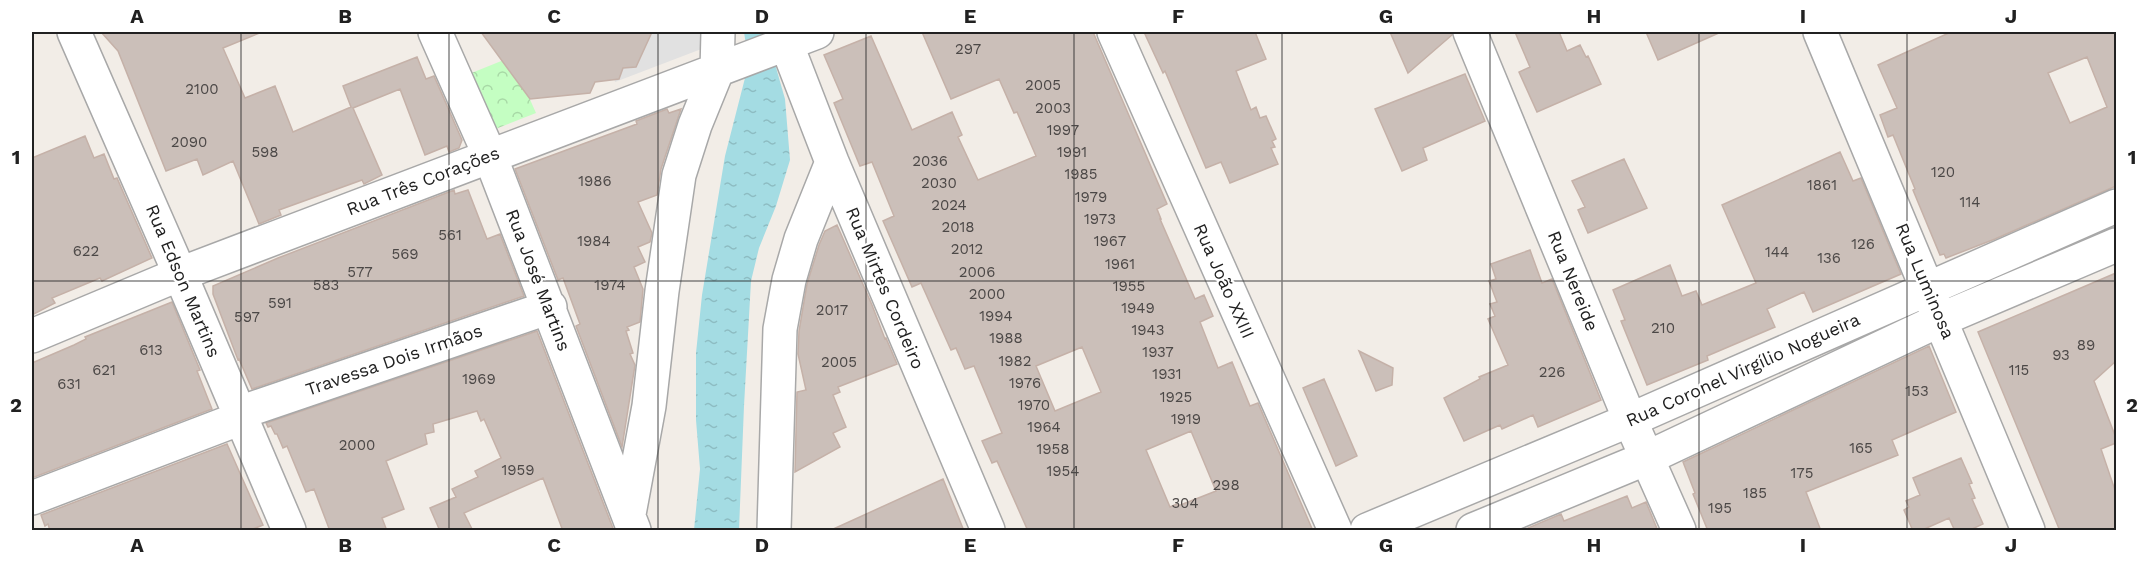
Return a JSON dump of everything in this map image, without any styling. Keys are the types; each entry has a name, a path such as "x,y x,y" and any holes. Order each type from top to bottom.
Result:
{"street":[{"name":"Rua Edson Martins","path":"74,32 240,416 277,527"},
{"name":"Rua José Martins","path":"435,32 490,156 632,522"},
{"path":"632,522 679,175 695,125 717,71 718,32"},
{"name":"Rua Três Corações","path":"32,336 180,274 717,71 788,37 817,32"},
{"name":"Rua João XXIII","path":"1114,32 1335,531"},
{"name":"Rua Nereide","path":"1470,32 1630,420 1679,531"},
{"name":"Rua Luminosa","path":"1820,32 1927,289 1942,319 2028,531"},
{"name":"Rua Mirtes Cordeiro","path":"788,37 832,162 988,531"},
{"path":"774,531 780,329 789,280 801,239 832,162"},
{"name":"Rua Coronel Virgílio Nogueira","path":"1368,531 1630,420 2116,206"},
{"name":"Rua Coronel Virgílio Nogueira","path":"1473,531 1647,458 1942,319 2116,245"},
{"name":"Travessa Dois Irmãos","path":"32,498 240,416 550,308"}],"green space":[{"path":"511,57 536,113 493,130 469,74"}],"shaded area":[{"path":"637,32 702,32 704,48 615,82 606,51 639,42"}],"water":[{"path":"744,32 776,32 747,52"},
{"path":"775,64 785,99 790,160 776,206 759,248 751,281 739,530 694,530 700,469 696,420 696,353 702,295 725,156 745,78"}],"building":[{"path":"101,32 262,32 223,48 245,98 275,86 293,132 351,107 343,86 417,57 426,79 434,76 462,140 459,148 449,152 447,146 425,155 400,89 353,108 382,175 364,184 362,180 279,210 281,215 259,224 233,161 203,175 197,159 166,171 118,51"},
{"path":"481,32 652,32 636,67 623,68 619,79 595,82 590,93 530,99"},
{"path":"922,32 1093,32 1167,204 1157,209 1160,219 1195,299 1204,295 1213,316 1200,322 1218,368 1232,362 1250,406 1258,403 1313,531 1028,531 997,461 992,463 982,441 1002,433 974,366 965,369 956,348 951,350 921,283 912,287 883,221 894,216 872,162 860,166 834,103 843,99 824,55 871,36 912,130 952,112 962,135 958,137 978,180 1036,156 1017,112 1014,113 999,79 951,99","holes":["1082,347 1101,392 1055,411 1036,366","1191,431 1216,491 1170,507 1146,450"]},
{"path":"1144,32 1255,32 1266,59 1236,71 1251,110 1256,107 1260,118 1266,116 1276,139 1272,141 1275,147 1271,148 1278,164 1230,183 1221,162 1206,168 1165,71 1163,73"},
{"path":"1390,32 1452,32 1452,35 1408,73"},
{"path":"1515,32 1559,32 1567,51 1580,45 1586,57 1588,56 1601,84 1537,112 1519,72 1530,67"},
{"path":"1646,32 1721,32 1658,60"},
{"path":"1951,32 2116,32 2116,186 1995,239 1946,258 1944,254 1940,255 1893,135 1888,137 1880,115 1897,108 1878,65","holes":["2087,57 2107,107 2070,123 2048,73"]},
{"path":"1465,74 1485,121 1423,148 1427,160 1402,171 1375,109"},
{"path":"667,109 669,113 681,109 661,169 657,195 638,202 652,233 650,242 638,247 645,262 634,267 643,289 640,322 627,327 629,330 626,331 633,353 630,354 635,365 622,447 576,326 580,324 563,278 558,280 515,169 637,124 636,121"},
{"path":"85,136 94,158 104,154 152,258 102,281 100,278 52,298 55,303 32,315 32,158"},
{"path":"1840,152 1853,181 1861,178 1901,274 1813,312 1804,292 1767,309 1775,327 1707,356 1708,360 1647,385 1621,321 1625,320 1613,290 1670,265 1682,296 1696,291 1702,305 1756,283 1722,205"},
{"path":"1624,159 1647,208 1588,233 1578,210 1585,207 1572,181"},
{"path":"454,190 455,194 468,190 487,239 500,234 524,296 252,389 238,360 213,294 213,286 278,258"},
{"path":"837,225 897,364 838,387 840,392 833,395 846,427 833,433 840,447 795,472 797,392 806,390 798,354 799,331 807,284 819,245 825,231"},
{"path":"1530,250 1542,283 1552,279 1601,400 1538,427 1533,415 1502,429 1500,425 1464,441 1444,398 1480,379 1479,377 1508,365 1488,319 1495,316 1490,304 1497,302 1489,281 1496,279 1491,264"},
{"path":"2116,273 2116,361 2094,381 2116,438 2116,443 2101,449 2116,493 2116,531 2060,531 1978,332"},
{"path":"172,302 200,370 197,371 212,409 32,478 32,363 74,345 86,339 85,337"},
{"path":"537,331 614,531 563,531 543,478 464,513 473,531 440,531 430,508 456,497 452,489 478,477 475,471 501,458 484,419 481,421 477,411 433,424 434,432 425,434 427,444 386,461 404,509 382,518 387,531 330,531 314,489 306,492 287,446 283,448 277,434 266,423"},
{"path":"1929,346 1956,412 1892,440 1898,455 1806,492 1821,531 1708,531 1683,462"},
{"path":"1359,351 1393,368 1392,385 1376,391"},
{"path":"1324,379 1357,456 1336,466 1303,388"},
{"path":"227,444 263,525 248,531 50,531 48,524 45,526 41,515"},
{"path":"1961,458 1972,483 1969,484 1975,498 1972,499 1983,524 1968,531 1955,531 1949,518 1920,531 1913,531 1904,510 1909,507 1906,501 1920,495 1913,478"},
{"path":"943,479 964,531 829,531"},
{"path":"1627,496 1632,508 1646,502 1658,531 1521,531 1561,514 1564,521"}]}
